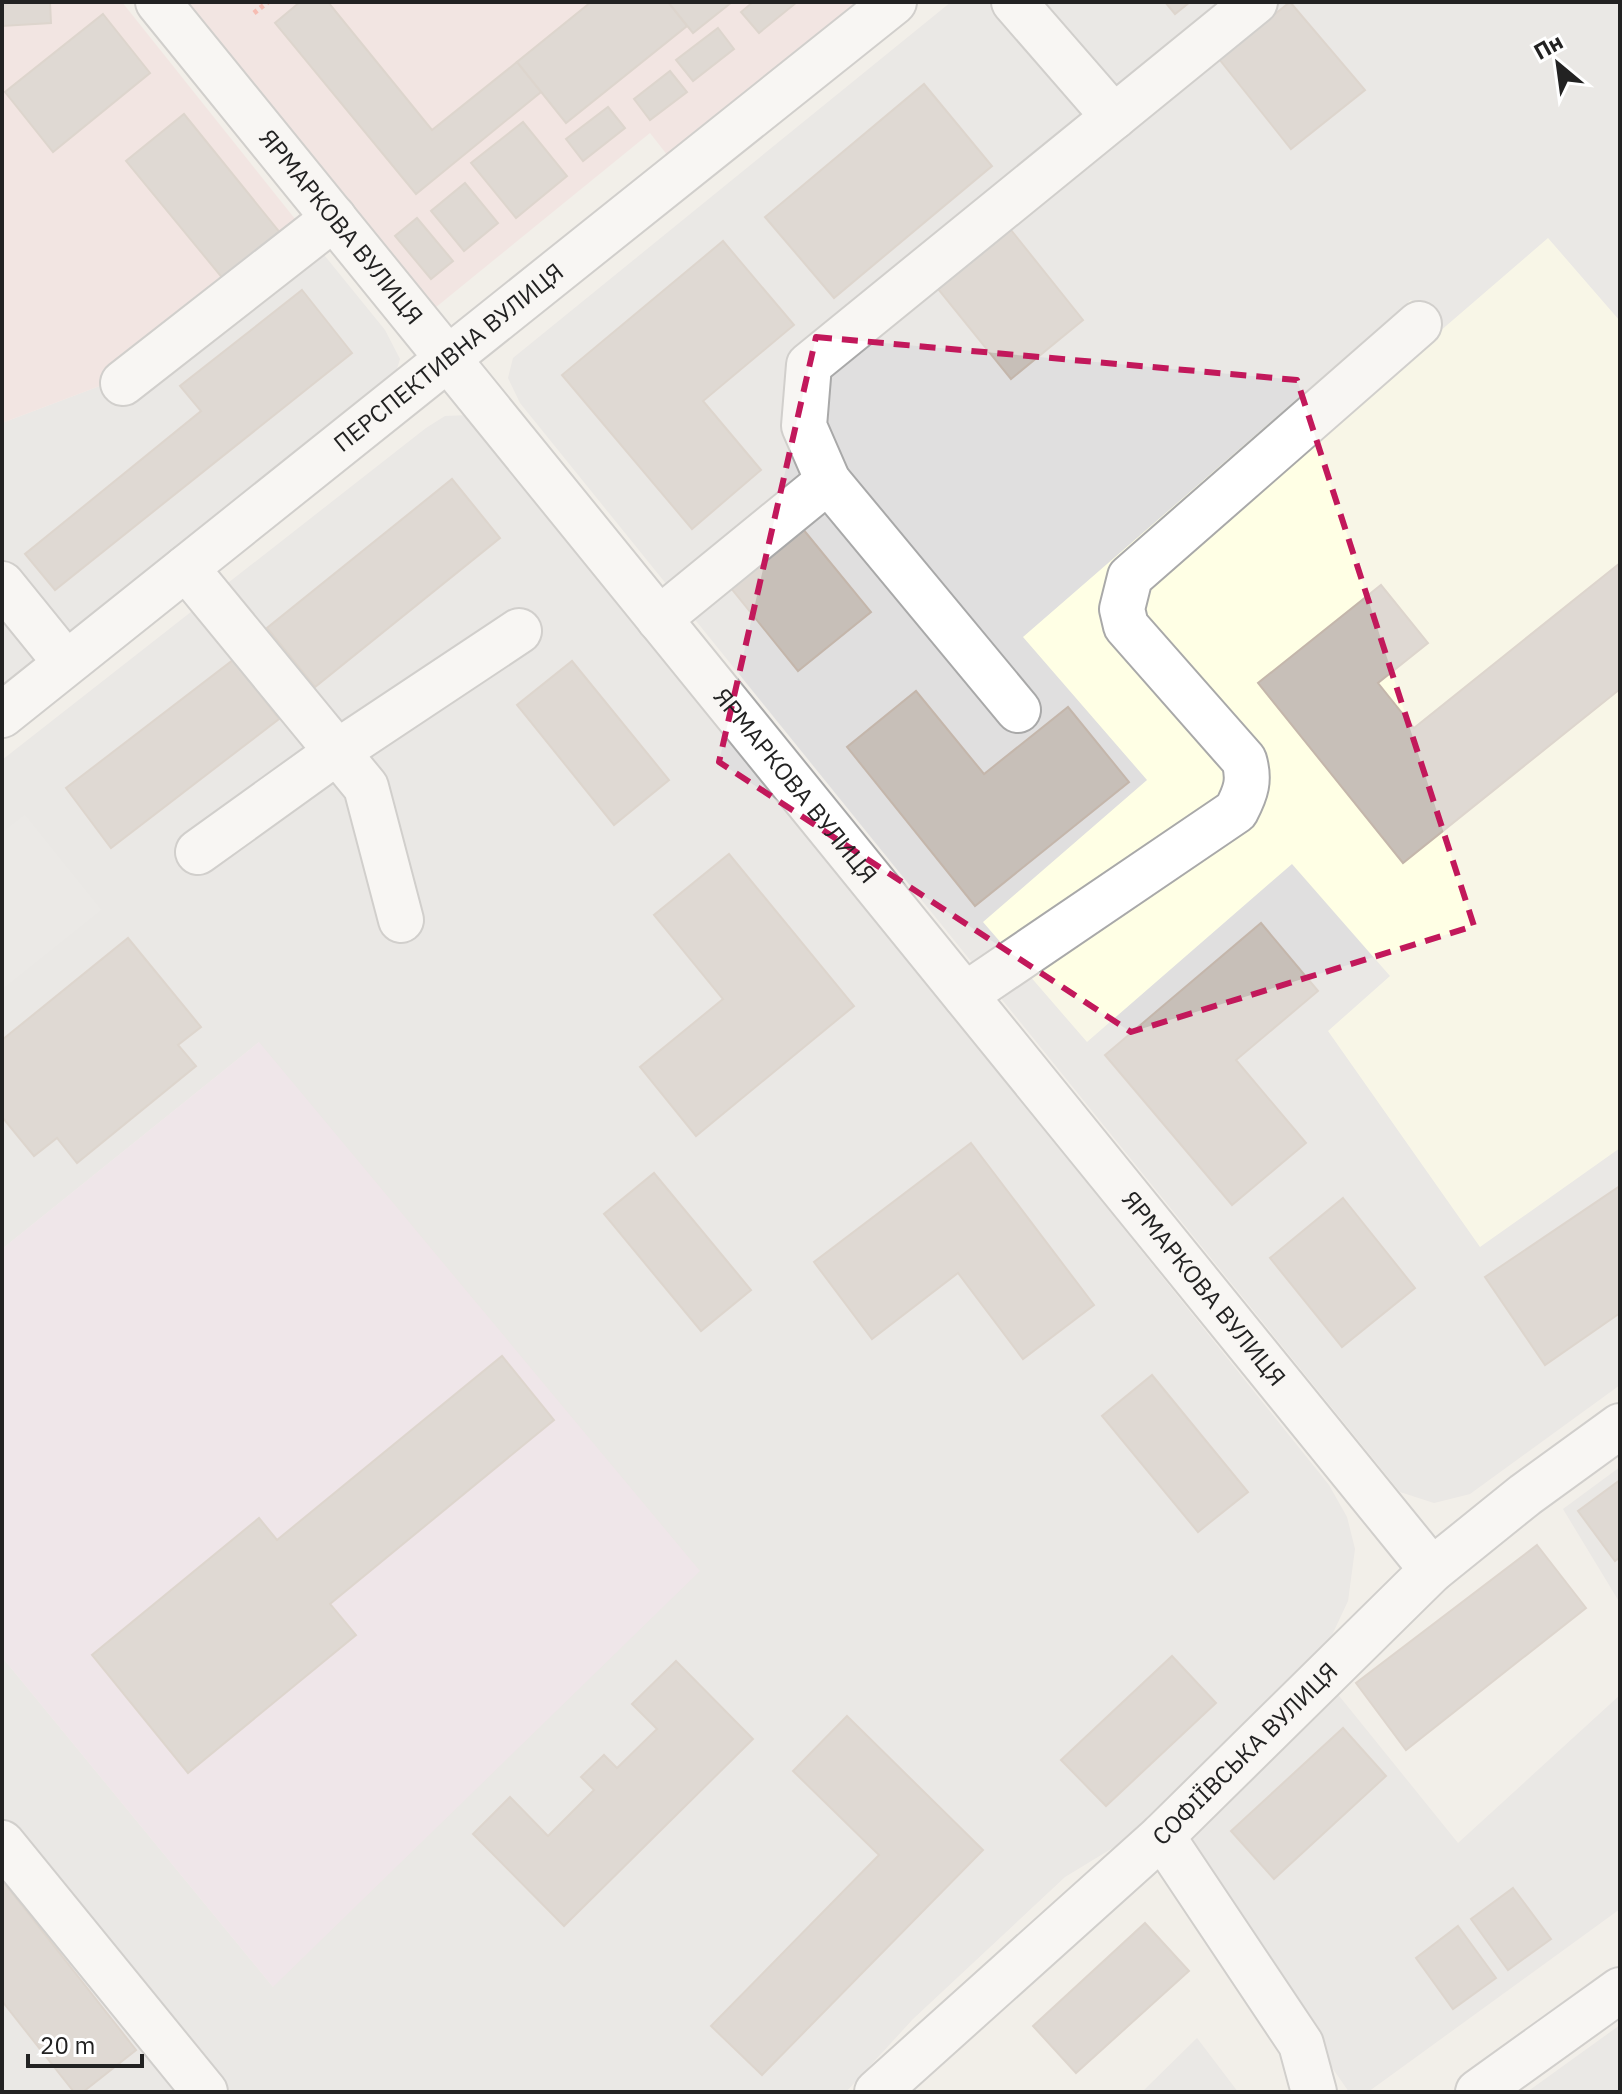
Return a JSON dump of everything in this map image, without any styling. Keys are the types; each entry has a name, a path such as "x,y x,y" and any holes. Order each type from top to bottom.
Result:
{"street":[{"name":"ЯРМАРКОВА ВУЛИЦЯ","path":"158,2 1432,1570"},
{"name":"ПЕРСПЕКТИВНА ВУЛИЦЯ","path":"2,715 894,2"},
{"path":"1014,2 1114,117"},
{"path":"1018,710 828,481 804,426 809,365 1255,2"},
{"path":"123,383 334,218"},
{"path":"965,995 1236,811 1245,794 1249,776 1244,760 1126,626 1122,609 1130,577 1419,324"},
{"path":"659,619 828,481"},
{"path":"186,568 366,787 401,920"},
{"path":"2,584 66,663"},
{"path":"198,852 337,752 519,631"},
{"name":"СОФІЇВСЬКА ВУЛИЦЯ","path":"895,2085 1162,1836 1432,1570 1525,1495 1620,1426"},
{"path":"1162,1836 1301,2044 1314,2092"},
{"path":"2,1843 189,2086"},
{"path":"1478,2092 1620,1990"}],"path":[{"path":"254,13 268,2"}],"highlighted area":[{"path":"816,337 1297,380 1474,926 1131,1032 719,762"}],"shaded area":[{"path":"2,2 122,2 303,229 113,381 2,423"},
{"path":"177,2 857,2 668,156 650,133 430,312"},
{"path":"951,2 1620,2 1620,1385 1470,1494 1434,1503 1400,1492 520,403 508,378 513,358"},
{"path":"303,229 385,330 400,359 393,382 2,689 2,423 113,381"},
{"path":"1548,238 1620,321 1620,1148 1480,1247 1328,1031 1390,976 1292,864 1087,1042 983,922 1147,780 1023,637 1411,300 1439,332"},
{"path":"469,415 1329,1485 1347,1517 1355,1549 1348,1601 1325,1650 1134,1835 1065,1877 913,2019 846,2092 2,2092 2,1657 273,1987 259,1042 2,1249 2,760 426,428 445,416"},
{"path":"25,814 102,910 2,990 2,832"},
{"path":"259,1042 700,1571 273,1987 2,1657 2,1249"},
{"path":"1620,1467 1620,1603 1563,1509"},
{"path":"1336,1692 1458,1843 1620,1695 1620,1909 1368,2092 1349,2092 1176,1843"},
{"path":"1620,2025 1620,2092 1527,2092"},
{"path":"1197,2038 1238,2092 1142,2092"}],"building":[{"path":"2,2 50,2 51,23 2,26"},
{"path":"300,2 328,2 432,130 517,62 541,92 416,194 275,23"},
{"path":"591,2 668,2 687,26 566,123 517,62"},
{"path":"668,2 732,2 693,33"},
{"path":"753,2 797,2 759,33 741,12"},
{"path":"1165,2 1190,2 1175,14"},
{"path":"1290,2 1365,90 1291,149 1219,59"},
{"path":"103,14 150,73 53,152 5,92"},
{"path":"718,28 734,49 693,81 676,60"},
{"path":"670,71 687,92 650,120 634,99"},
{"path":"924,84 992,166 834,298 765,217"},
{"path":"608,107 625,128 583,161 566,139"},
{"path":"184,114 286,240 229,286 126,161"},
{"path":"523,122 567,176 516,218 471,163"},
{"path":"465,183 498,223 464,251 431,211"},
{"path":"417,218 453,261 431,279 395,236"},
{"path":"1011,230 1083,320 1011,379 938,289"},
{"path":"723,241 794,325 703,401 761,470 692,529 562,375"},
{"path":"302,290 352,353 55,590 25,554 201,411 180,386"},
{"path":"452,479 500,538 315,687 267,628"},
{"path":"798,523 871,612 798,671 726,582"},
{"path":"1620,563 1620,689 1403,863 1258,683 1381,585 1428,643 1378,683 1414,728"},
{"path":"233,660 279,719 111,848 66,788"},
{"path":"572,661 669,780 614,825 517,705"},
{"path":"916,691 984,774 1068,707 1129,782 975,906 847,747"},
{"path":"729,854 854,1006 696,1136 640,1067 723,999 654,915"},
{"path":"1261,923 1318,991 1236,1060 1306,1143 1232,1205 1105,1055"},
{"path":"128,938 201,1027 178,1045 196,1066 77,1163 57,1138 34,1156 2,1117 2,1040"},
{"path":"971,1143 1094,1305 1023,1359 958,1273 872,1339 814,1262"},
{"path":"654,1173 751,1290 701,1331 604,1214"},
{"path":"1620,1186 1620,1313 1545,1365 1485,1277"},
{"path":"1343,1198 1415,1288 1342,1347 1270,1258"},
{"path":"502,1356 554,1420 330,1604 356,1635 188,1773 92,1655 259,1518 277,1540"},
{"path":"1152,1375 1248,1492 1198,1532 1102,1416"},
{"path":"1620,1480 1620,1557 1615,1561 1578,1511"},
{"path":"1537,1545 1586,1608 1406,1750 1356,1683"},
{"path":"1172,1656 1216,1703 1106,1806 1061,1760"},
{"path":"676,1661 753,1739 564,1926 473,1834 510,1797 548,1836 594,1790 581,1777 604,1755 617,1768 657,1729 632,1704"},
{"path":"847,1716 983,1850 762,2075 711,2026 879,1855 793,1771"},
{"path":"1343,1728 1386,1776 1274,1879 1231,1831"},
{"path":"2,1880 136,2050 83,2092 74,2092 2,2001"},
{"path":"1513,1888 1551,1939 1508,1970 1471,1919"},
{"path":"1145,1923 1189,1971 1076,2073 1033,2026"},
{"path":"1458,1926 1496,1978 1453,2009 1416,1958"}]}
